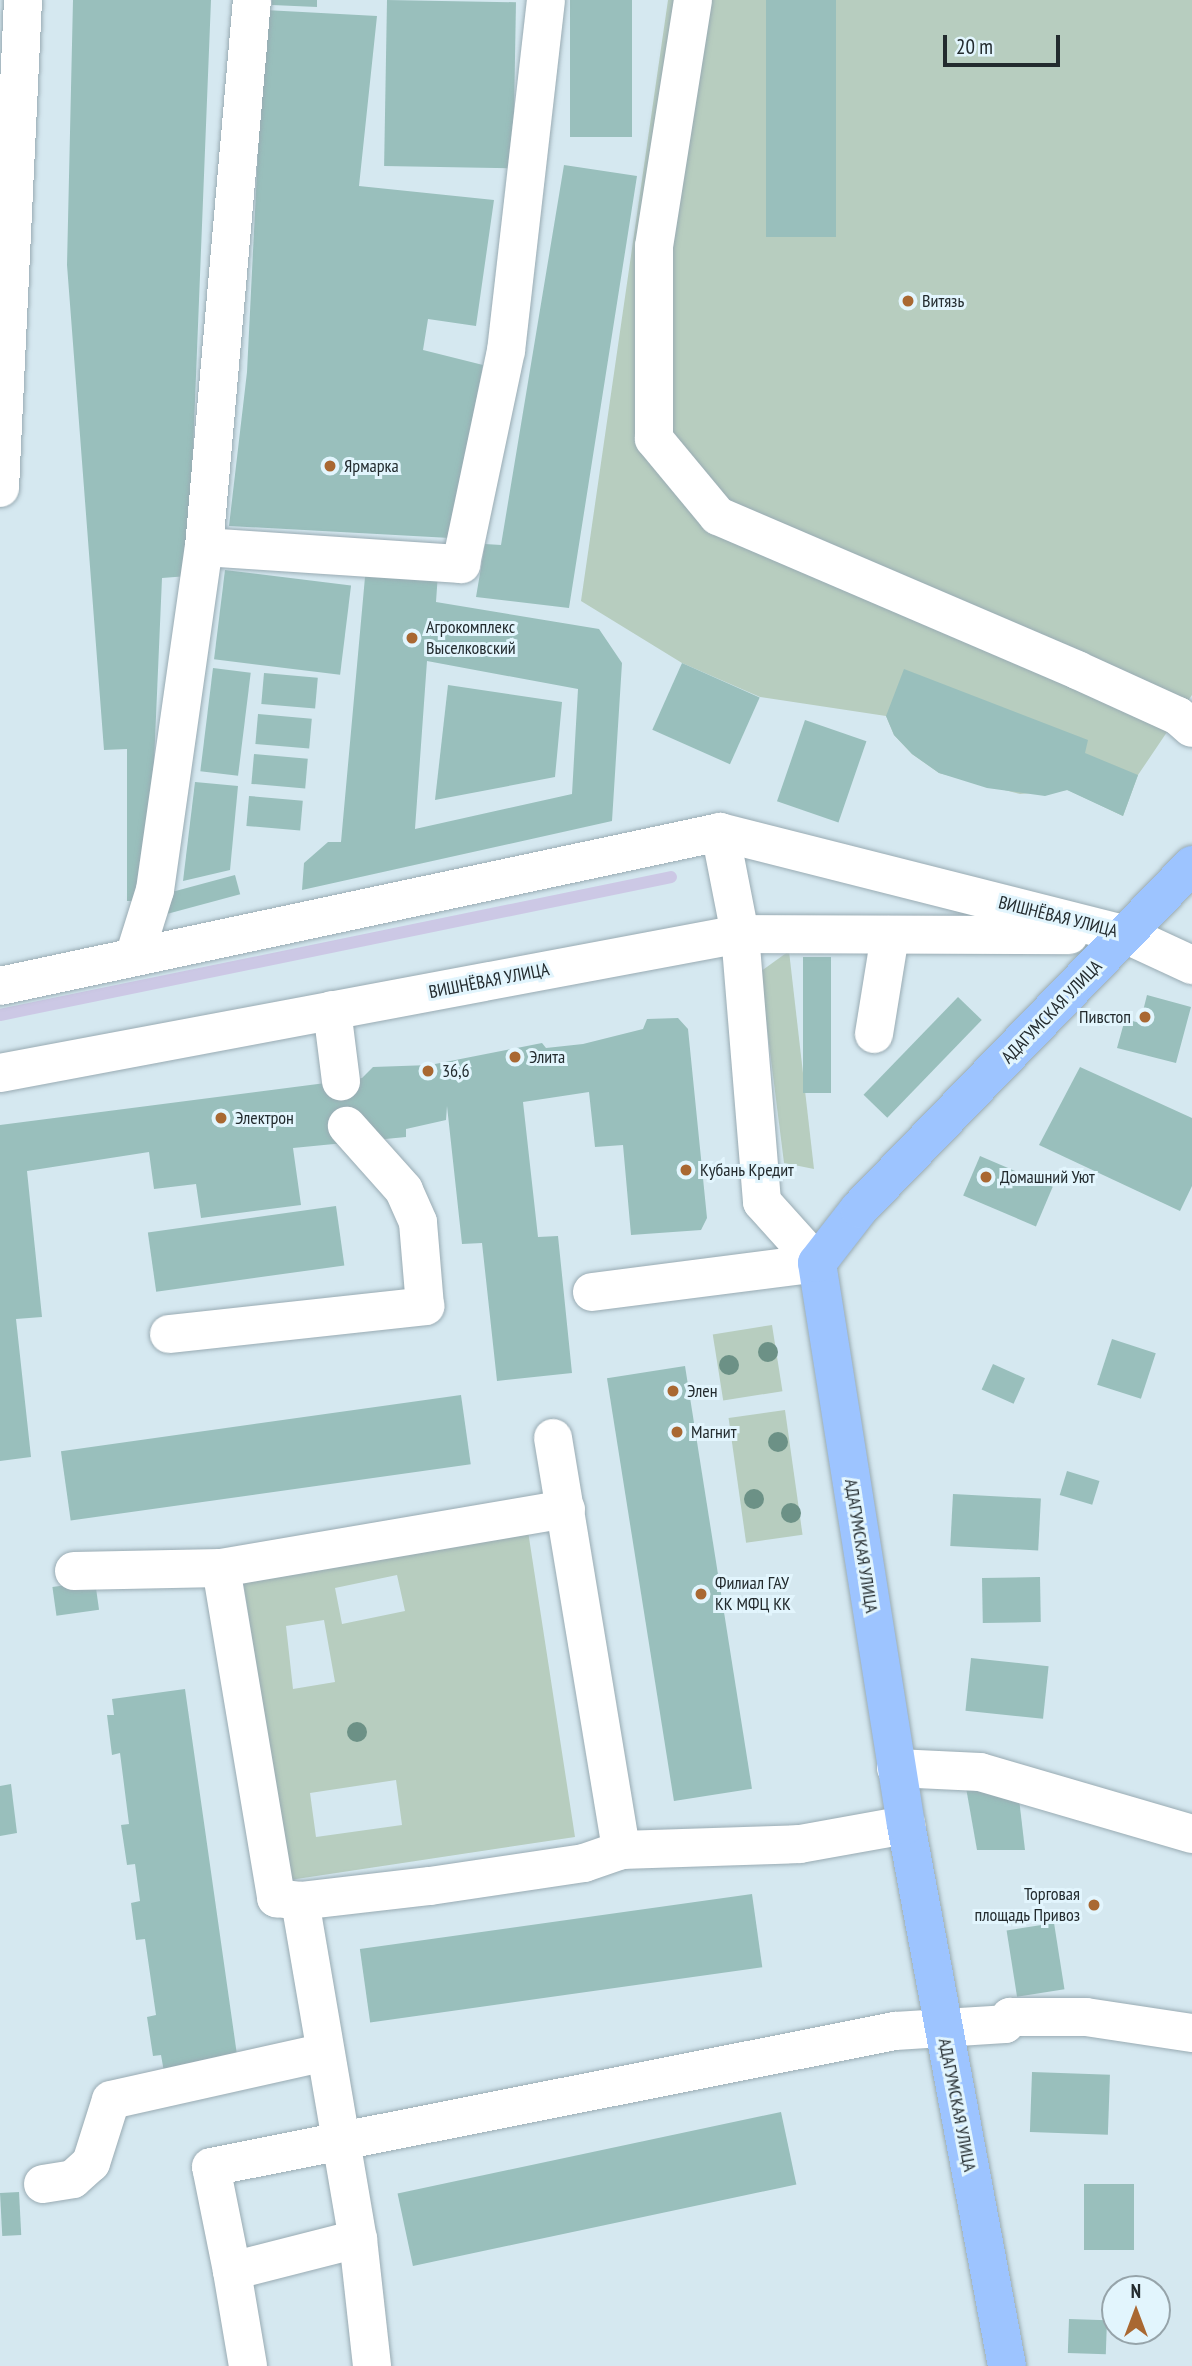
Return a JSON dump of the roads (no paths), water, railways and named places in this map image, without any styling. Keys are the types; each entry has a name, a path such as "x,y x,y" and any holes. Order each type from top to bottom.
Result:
{"main road":[{"name":"АДАГУМСКАЯ УЛИЦА","path":"1007,2366 896,1768 817,1263 859,1209 1192,865"}],"street":[{"path":"0,488 23,0"},
{"path":"134,957 155,890 204,547 252,0"},
{"path":"204,547 461,564 506,351 546,0"},
{"path":"693,0 654,246 653,439 718,516 1089,676 1192,728"},
{"path":"720,832 740,934 762,1202 817,1263"},
{"name":"ВИШНЁВАЯ УЛИЦА","path":"0,986 720,832 1127,935"},
{"name":"ВИШНЁВАЯ УЛИЦА","path":"0,1073 740,934 1127,935"},
{"path":"874,1034 890,935"},
{"path":"1127,935 1192,965"},
{"path":"332,1010 341,1081"},
{"path":"169,1334 425,1306 418,1222 404,1190 347,1126"},
{"path":"592,1292 817,1263"},
{"path":"553,1438 621,1850"},
{"path":"74,1571 221,1568 566,1509"},
{"path":"221,1568 276,1898 300,1901 584,1863 621,1850 800,1844 906,1825"},
{"path":"896,1768 981,1772 1192,1834"},
{"path":"300,1901 322,2053 342,2139 358,2239 372,2366"},
{"path":"248,2366 211,2167 895,2031 1005,2024 1010,2017 1086,2017 1192,2033"},
{"path":"43,2184 73,2179 91,2163 111,2100 322,2053"},
{"path":"232,2271 358,2239"}],"waterway":[{"path":"0,1015 671,877"}],"place":[{"name":"Витязь","path":"908,301"},
{"name":"Ярмарка","path":"330,466"},
{"name":"Агрокомплекс Выселковский","path":"412,638"},
{"name":"Пивстоп","path":"1145,1017"},
{"name":"Элита","path":"515,1057"},
{"name":"36,6","path":"428,1071"},
{"name":"Электрон","path":"221,1118"},
{"name":"Кубань Кредит","path":"686,1170"},
{"name":"Домашний Уют","path":"986,1177"},
{"name":"Элен","path":"673,1391"},
{"name":"Магнит","path":"677,1432"},
{"name":"Филиал ГАУ КК МФЦ КК","path":"701,1594"},
{"name":"Торговая площадь Привоз","path":"1094,1905"}]}
